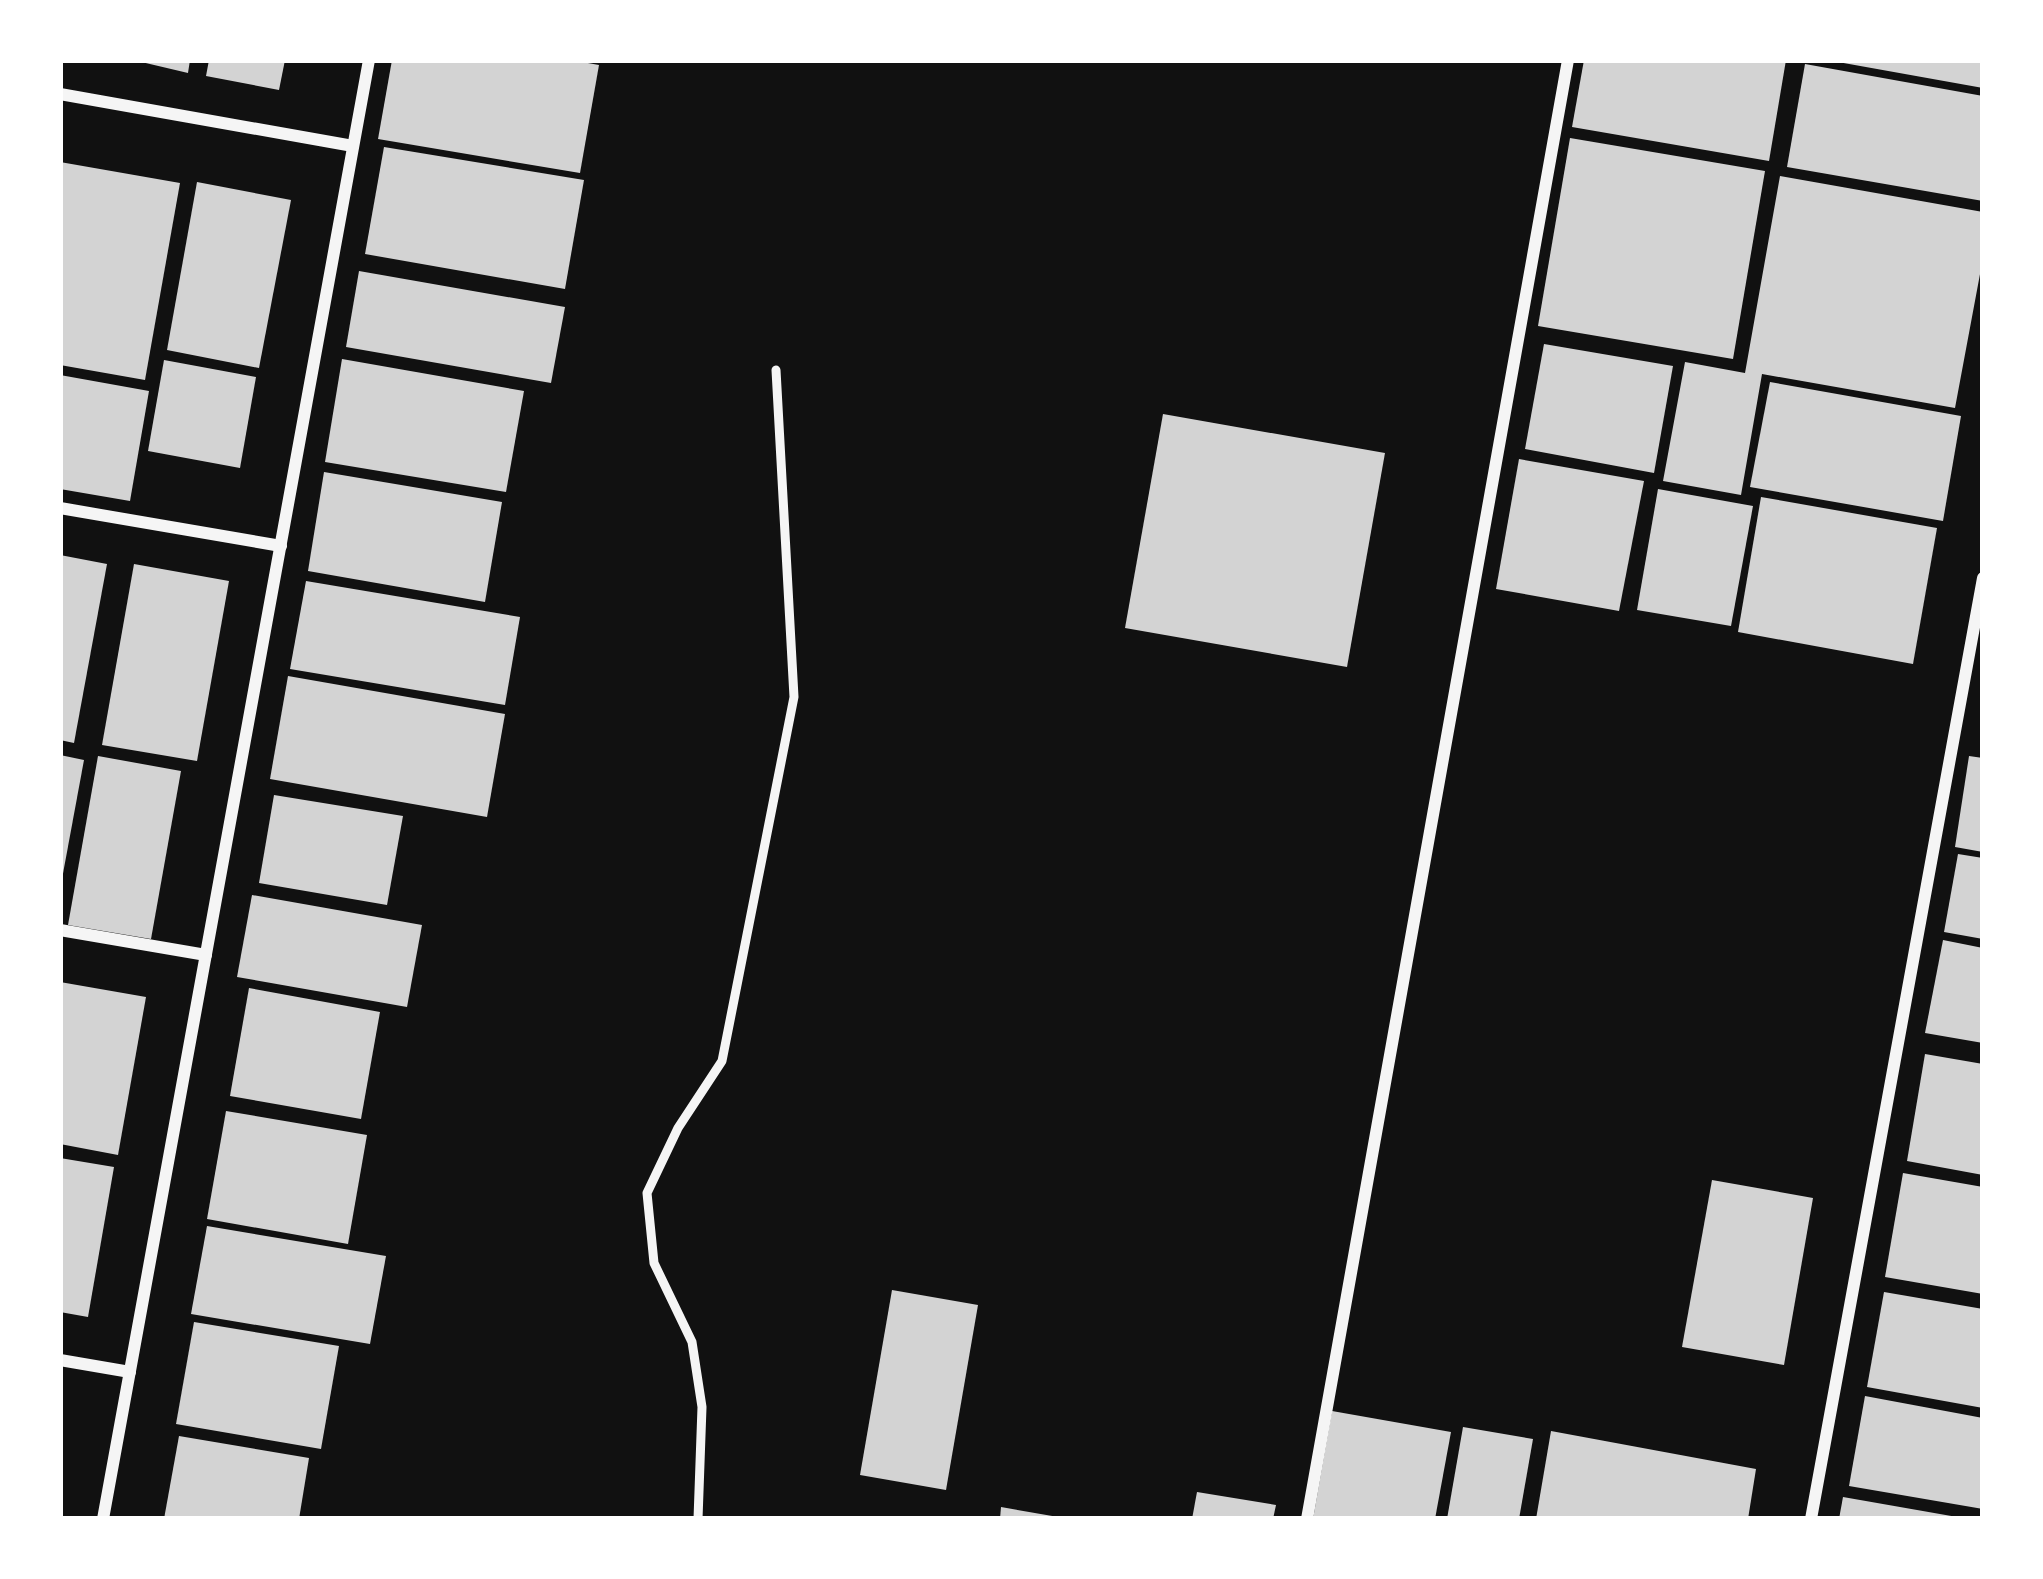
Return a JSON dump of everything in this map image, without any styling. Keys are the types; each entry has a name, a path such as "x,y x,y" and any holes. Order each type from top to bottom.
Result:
{"street":[{"path":"103,1519 369,60"},
{"path":"1307,1519 1568,60"},
{"path":"60,94 353,146"},
{"path":"60,508 281,546"},
{"path":"1811,1519 1983,578"},
{"path":"60,930 206,955"},
{"path":"60,1360 130,1372"}],"lane":[{"path":"698,1519 702,1407 692,1342 654,1263 647,1193 678,1128 722,1061 794,697 776,370"}],"building":[{"path":"133,60 190,60 188,73"},
{"path":"209,60 285,60 279,90 206,76"},
{"path":"392,60 571,60 599,65 580,173 378,139"},
{"path":"1584,60 1786,60 1769,161 1572,127"},
{"path":"1983,60 1983,88 1838,62"},
{"path":"1805,64 1983,96 1983,201 1787,167"},
{"path":"1570,138 1765,171 1733,359 1538,326"},
{"path":"384,147 584,180 565,289 365,254"},
{"path":"60,162 180,183 145,380 60,365"},
{"path":"1780,176 1983,212 1983,258 1955,408 1762,374 1741,495 1663,481 1685,362 1745,373"},
{"path":"197,182 291,200 259,368 167,350"},
{"path":"359,271 565,307 551,383 346,347"},
{"path":"1544,344 1673,366 1654,473 1525,449"},
{"path":"342,359 524,391 506,492 325,462"},
{"path":"164,360 256,377 240,468 148,451"},
{"path":"60,375 149,391 130,501 60,489"},
{"path":"1770,382 1961,416 1943,521 1750,487"},
{"path":"1163,414 1385,453 1347,667 1125,628"},
{"path":"1519,459 1644,481 1619,611 1496,589"},
{"path":"324,472 502,502 485,602 308,571"},
{"path":"1658,489 1753,506 1731,626 1637,610"},
{"path":"1761,497 1937,528 1913,664 1738,632"},
{"path":"60,555 107,564 74,743 60,740"},
{"path":"134,564 229,581 197,761 102,745"},
{"path":"306,581 520,617 505,705 290,669"},
{"path":"288,676 505,714 487,817 270,779"},
{"path":"60,755 84,760 62,879 60,878"},
{"path":"98,756 181,771 151,939 68,925"},
{"path":"1969,756 1983,758 1983,852 1955,847"},
{"path":"274,795 403,816 387,905 259,883"},
{"path":"1958,854 1983,858 1983,939 1944,932"},
{"path":"252,895 422,925 407,1007 237,977"},
{"path":"1943,940 1983,948 1983,1043 1925,1033"},
{"path":"60,982 146,997 118,1155 60,1144"},
{"path":"249,988 380,1012 361,1119 230,1096"},
{"path":"1925,1054 1983,1064 1983,1175 1907,1161"},
{"path":"226,1111 367,1135 348,1244 207,1219"},
{"path":"60,1158 114,1167 88,1317 60,1312"},
{"path":"1903,1173 1983,1187 1983,1294 1885,1277"},
{"path":"1712,1180 1813,1198 1784,1365 1682,1347"},
{"path":"207,1226 386,1256 370,1344 191,1314"},
{"path":"892,1290 978,1305 946,1490 860,1475"},
{"path":"1884,1292 1983,1309 1983,1408 1867,1387"},
{"path":"194,1322 339,1346 321,1449 176,1424"},
{"path":"1865,1396 1983,1418 1983,1509 1849,1486"},
{"path":"1332,1411 1451,1432 1435,1519 1313,1519"},
{"path":"1463,1427 1533,1439 1519,1519 1447,1519"},
{"path":"1551,1431 1756,1469 1748,1519 1536,1519"},
{"path":"179,1436 309,1458 299,1519 164,1519"},
{"path":"1197,1492 1276,1505 1273,1519 1192,1519"},
{"path":"1843,1497 1957,1517 1957,1519 1839,1519"},
{"path":"1001,1507 1058,1517 1058,1519 1000,1519"}]}
